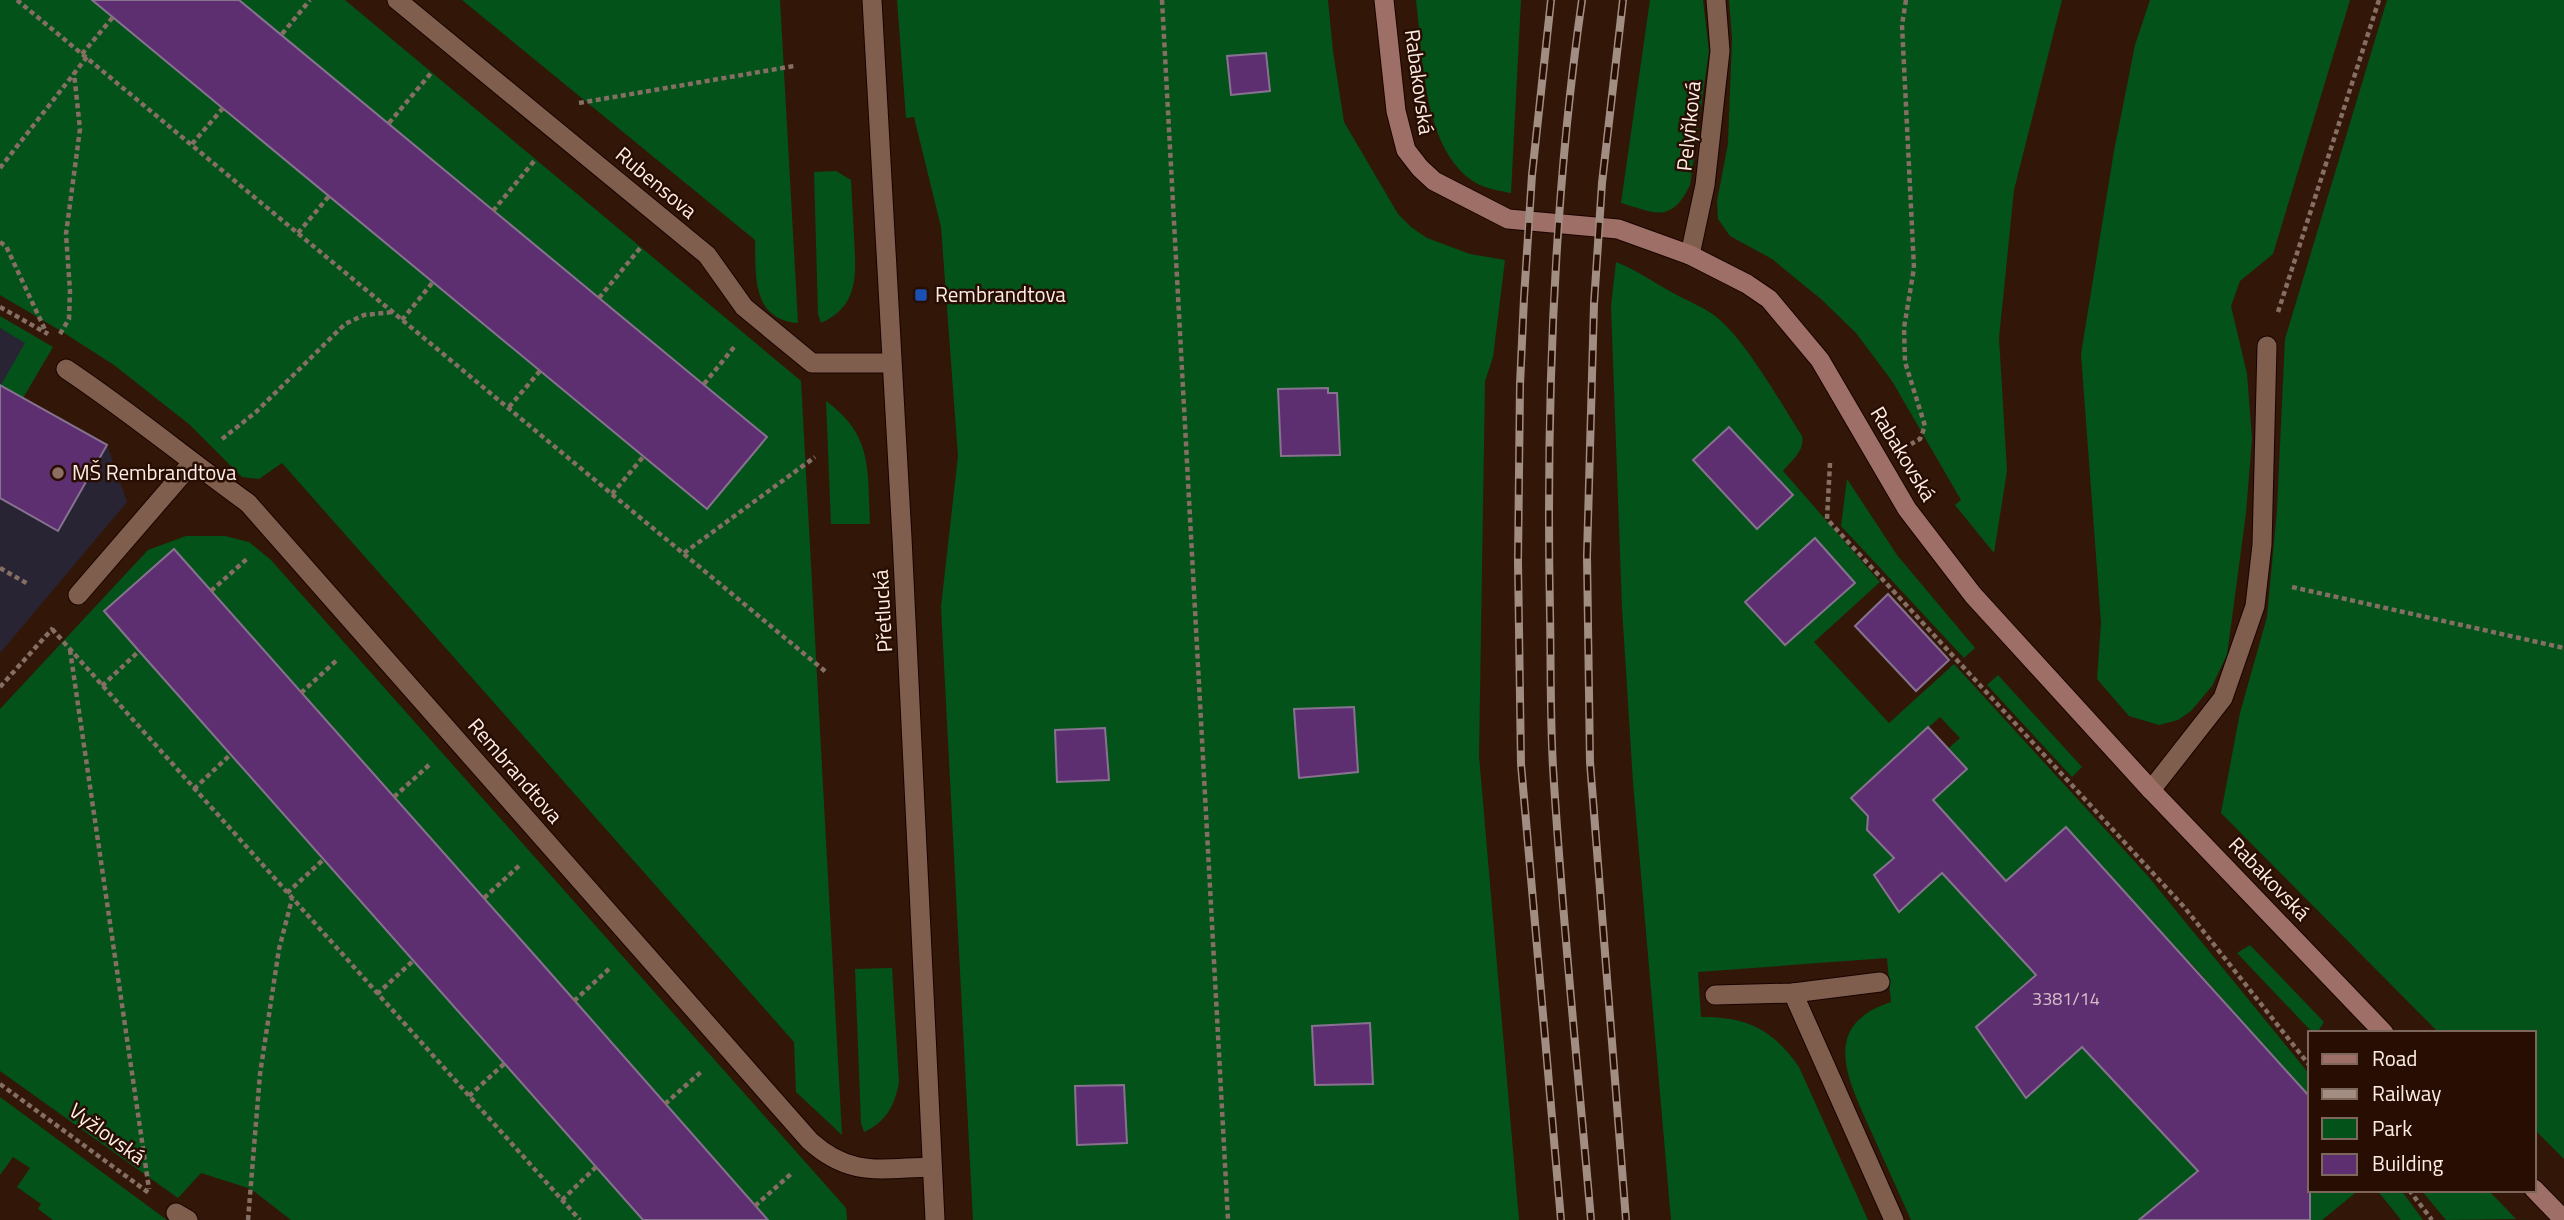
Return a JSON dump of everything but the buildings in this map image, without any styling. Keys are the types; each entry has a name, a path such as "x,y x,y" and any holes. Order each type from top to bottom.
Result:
{"main road":[{"name":"Rabakovská","path":"1384,0 1396,111 1406,150 1434,181 1508,219 1618,229 1690,255 1747,284 1769,299 1820,360 1907,509 1973,595 2151,790 2382,1031"},
{"path":"2536,1191 2564,1220"}],"street":[{"name":"Rubensova","path":"397,0 707,255 744,307 812,363 891,363"},
{"name":"Přetlucká","path":"872,0 902,538 934,1220"},
{"name":"Pelyňková","path":"1690,255 1705,185 1720,51 1716,0"},
{"path":"2151,790 2223,698 2255,606 2262,545 2267,346"},
{"name":"Rembrandtova","path":"66,369 121,405 191,463 248,503 810,1141 825,1154 855,1169 932,1167"},
{"path":"78,595 191,463"},
{"path":"1715,995 1793,993 1880,982"},
{"path":"1793,993 1894,1220"}],"path":[{"path":"18,0 826,672"},
{"path":"282,34 310,0"},
{"path":"1162,0 1228,1220"},
{"path":"1880,463 1920,439 1925,426 1905,362 1903,328 1914,268 1902,25 1906,0"},
{"path":"2267,346 2379,0"},
{"path":"0,168 113,18"},
{"path":"533,111 794,66"},
{"path":"0,307 56,339 69,319 66,234 80,129 74,73"},
{"path":"389,123 404,106"},
{"path":"192,144 223,108"},
{"path":"493,211 510,191"},
{"path":"298,233 329,196"},
{"path":"0,242 6,246 47,334"},
{"path":"599,298 615,280"},
{"path":"402,320 433,282"},
{"path":"191,463 256,412 345,324 364,315 394,312"},
{"path":"704,384 720,365"},
{"path":"509,407 540,371"},
{"path":"612,494 643,457"},
{"path":"684,553 815,457"},
{"path":"1830,463 1827,519 2185,908 2308,1063"},
{"path":"0,568 28,584"},
{"path":"211,591 227,577"},
{"path":"2258,579 2564,648"},
{"path":"0,687 52,629 580,1220"},
{"path":"70,650 150,1193"},
{"path":"102,686 139,651"},
{"path":"301,692 316,679"},
{"path":"194,789 231,754"},
{"path":"394,797 409,783"},
{"path":"287,893 324,859"},
{"path":"484,898 497,886"},
{"path":"248,1220 260,1074 279,949 292,898"},
{"path":"377,994 414,960"},
{"path":"574,1001 590,986"},
{"path":"469,1096 505,1063"},
{"name":"Vyžlovská","path":"0,1084 182,1217"},
{"path":"665,1104 674,1096"},
{"path":"562,1200 596,1167"},
{"path":"2411,1192 2432,1220"},
{"path":"755,1206 769,1193"}],"shaded area":[{"name":"MŠ Rembrandtova","path":"0,328 26,343 1,386 107,445 127,502 0,653"}],"green space":[{"path":"0,0 92,0 707,509 767,437 239,0 345,0 801,381 842,1135 796,1092 794,1042 282,463 259,479 242,477 190,425 114,365 0,295"},
{"path":"462,0 780,0 798,323 783,320 764,304 757,281 755,240"},
{"path":"897,0 1328,0 1344,122 1398,214 1427,238 1470,254 1505,260 1493,357 1485,381 1479,756 1519,1220 973,1220 941,607 958,456 941,227 914,117 906,118"},
{"path":"1416,0 1521,0 1511,193 1474,182 1454,163 1442,143 1428,96"},
{"path":"1650,0 1703,0 1709,51 1690,185 1676,206 1662,212 1621,203"},
{"path":"1729,0 2062,0 2014,190 1999,338 2007,471 1994,553 1955,505 1961,500 1892,381 1856,333 1821,299 1772,259 1730,236 1718,219 1717,201 1728,144 1732,39"},
{"path":"2150,0 2350,0 2273,254 2240,281 2231,306 2247,374 2252,439 2246,513 2227,655 2212,686 2191,711 2178,720 2159,725 2129,716 2097,679 2101,623 2081,354 2114,151 2135,45"},
{"path":"2387,0 2564,0 2564,1159 2536,1131 2536,1031 2437,1031 2221,813 2240,713 2267,617 2277,510 2285,339"},
{"path":"836,171 851,180 855,275 849,298 843,307 821,323 818,314 814,172"},
{"path":"1616,262 1709,312 1742,344 1802,436 1800,451 1783,471 1880,582 1814,642 1889,723 1954,664 2147,875 2308,1073 2308,1095 2300,1087 2296,1186 2308,1175 2308,1192 2357,1192 2322,1220 1911,1220 1855,1093 1845,1057 1847,1040 1854,1025 1868,1012 1891,1002 1887,958 1698,972 1701,1017 1732,1019 1758,1028 1779,1043 1799,1067 1868,1220 1671,1220 1633,782 1622,608 1611,306","holes":["1728,427 1793,495 1693,460","1815,538 1855,583 1785,645 1745,602","1940,717 1960,738 1948,749 1966,770 1889,839 1876,839 1867,830 1868,816 1851,797","1945,813 1899,911 1898,911 1874,875","2126,893 2157,926 2102,975 2120,1012 2026,1098 1976,1027","2190,962 2288,1073 2159,990"]},
{"path":"0,316 53,347 23,398 1,385 25,343 0,328"},
{"path":"826,401 842,414 860,441 867,471 870,524 831,524"},
{"path":"1847,479 1897,555 1975,648 1964,658 1841,526"},
{"path":"186,536 225,536 249,542 271,560 846,1208 847,1220 768,1220 574,1001 105,611 643,1220 291,1220 251,1189 201,1173 178,1198 0,1071 0,709 148,550"},
{"path":"1998,675 2082,767 2072,777 1987,685"},
{"path":"2250,945 2324,1022 2318,1031 2311,1031 2237,953"},
{"path":"892,968 899,1082 895,1098 884,1118 864,1132 861,1123 855,969"},
{"path":"0,1097 167,1220 53,1220 38,1209 41,1204 17,1187 30,1168 13,1157 0,1175"},
{"path":"2379,1192 2402,1192 2423,1220 2401,1220"},
{"path":"2423,1192 2490,1192 2516,1219 2446,1220"}],"railway":[{"path":"1551,0 1532,175 1524,298 1518,562 1521,764 1561,1220"},
{"path":"1582,0 1558,229 1551,383 1549,536 1553,767 1591,1220"},
{"path":"1623,0 1602,183 1594,304 1587,556 1590,762 1626,1220"}],"place":[{"name":"Rembrandtova","path":"921,295"},
{"name":"MŠ Rembrandtova","path":"58,473"}]}
